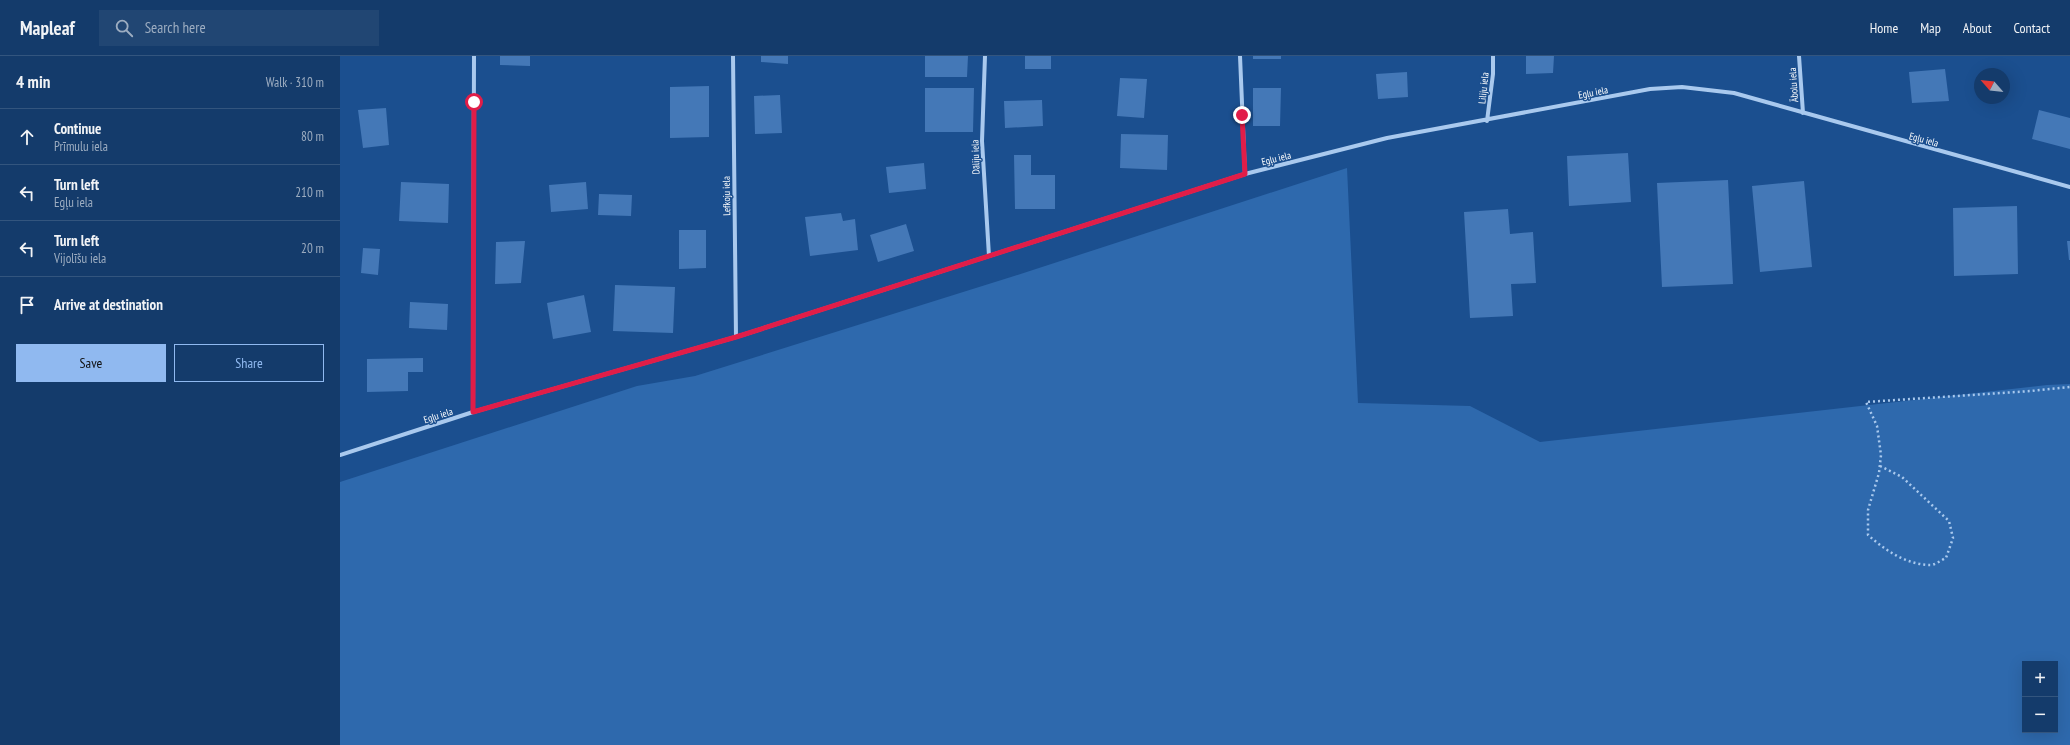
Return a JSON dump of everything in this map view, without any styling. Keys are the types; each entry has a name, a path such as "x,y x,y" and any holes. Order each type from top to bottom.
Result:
{"street":[{"path":"473,412 474,56"},
{"name":"Lefkoju iela","path":"733,56 736,337"},
{"name":"Dāliju iela","path":"985,56 982,141 989,256"},
{"path":"1240,56 1245,174"},
{"name":"Liliju iela","path":"1487,121 1493,74 1493,56"},
{"name":"Ābolu iela","path":"1800,56 1803,113"},
{"name":"Egļu iela","path":"340,455 473,412 736,337 1245,174 1387,138 1487,121 1650,89 1682,87 1734,93 2070,188"}],"path":[{"path":"1880,466 1902,477 1949,521 1953,538 1946,558 1930,566 1899,558 1880,546 1868,535 1868,510 1880,473 1880,466 1881,455 1877,426 1866,402 2070,387"}],"shaded area":[{"path":"1347,168 1358,403 1470,406 1540,442 2047,385 2070,384 2070,745 340,745 340,482 637,386 695,376 1011,277"}],"building":[{"path":"500,56 530,56 530,66 500,65"},
{"path":"761,56 788,56 788,64 761,62"},
{"path":"925,56 968,56 967,77 925,77"},
{"path":"1025,56 1051,56 1051,69 1025,69"},
{"path":"1253,56 1281,56 1281,59 1253,59"},
{"path":"1526,56 1554,56 1553,73 1526,74"},
{"path":"1945,69 1949,101 1912,103 1909,72"},
{"path":"1407,72 1408,97 1378,99 1376,74"},
{"path":"1120,78 1147,79 1144,118 1117,116"},
{"path":"709,86 709,137 670,138 670,87"},
{"path":"925,88 974,88 973,132 925,132"},
{"path":"1253,88 1281,88 1280,126 1253,126"},
{"path":"780,95 782,133 755,134 754,96"},
{"path":"1042,100 1043,126 1005,128 1004,101"},
{"path":"386,108 389,145 363,148 358,110"},
{"path":"2039,110 2070,118 2070,149 2032,139"},
{"path":"1121,134 1168,135 1167,170 1120,168"},
{"path":"1628,153 1631,202 1569,206 1567,156"},
{"path":"1014,155 1031,155 1031,175 1055,175 1055,209 1015,209"},
{"path":"924,163 926,189 889,193 886,167"},
{"path":"1728,180 1733,284 1662,287 1657,183"},
{"path":"1804,181 1812,267 1760,272 1752,186"},
{"path":"401,182 449,184 448,223 399,221"},
{"path":"586,182 588,209 551,212 549,185"},
{"path":"599,194 632,195 631,216 598,215"},
{"path":"2017,206 2018,274 1954,276 1953,208"},
{"path":"1508,209 1510,234 1533,232 1536,283 1511,284 1513,316 1470,318 1464,212"},
{"path":"841,213 843,221 855,219 858,250 810,256 805,217"},
{"path":"906,224 914,251 878,262 870,235"},
{"path":"679,230 706,230 706,268 679,269"},
{"path":"525,241 521,283 495,284 496,242"},
{"path":"2067,241 2070,241 2070,260 2069,260"},
{"path":"363,248 380,249 378,275 361,273"},
{"path":"615,285 675,287 673,333 613,331"},
{"path":"584,295 591,332 553,339 547,303"},
{"path":"410,302 448,304 447,330 409,328"},
{"path":"423,358 423,372 408,372 408,391 367,392 367,359"}],"route":[{"path":"474,102 473,412 736,337 1245,174 1242,115"}]}
